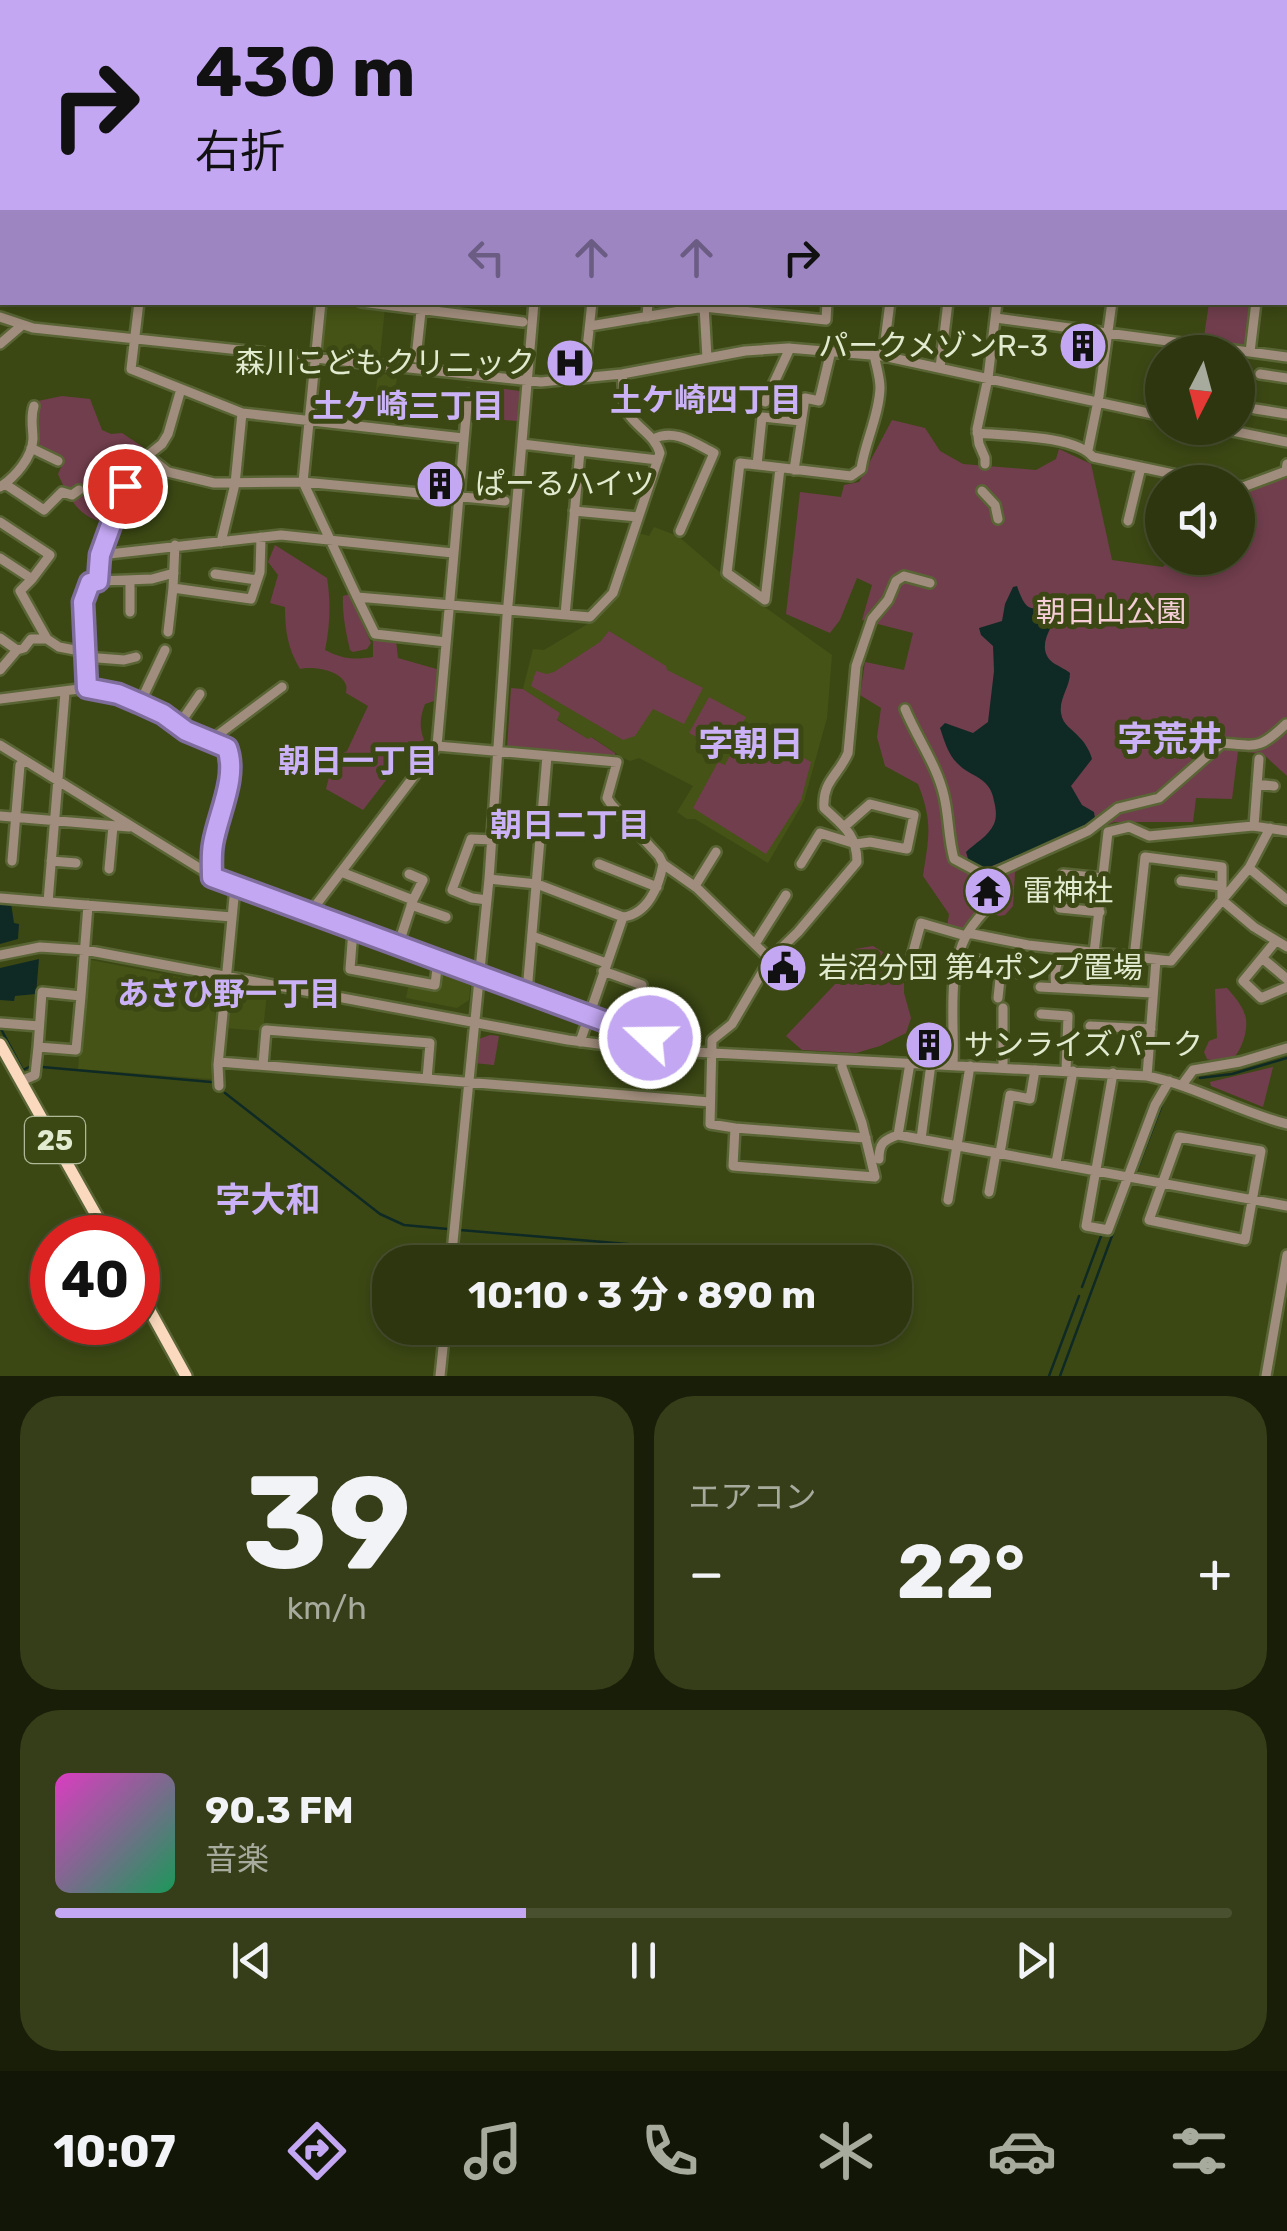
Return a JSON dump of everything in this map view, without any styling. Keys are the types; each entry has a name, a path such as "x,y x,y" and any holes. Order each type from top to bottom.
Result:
{"main road":[{"name":"25","path":"0,1044 96,1215"},
{"path":"160,1329 186,1376"}],"street":[{"path":"139,305 130,369 242,413 464,438"},
{"path":"321,305 303,482 375,634 446,642"},
{"path":"471,316 472,305"},
{"path":"453,1245 489,879 534,305"},
{"path":"586,367 592,305"},
{"path":"646,318 648,305"},
{"path":"590,326 704,305 826,320 827,305"},
{"path":"704,305 707,358"},
{"path":"780,468 765,600 727,573 740,464 757,464 852,476 862,470 880,387 879,355 889,305"},
{"path":"940,368 948,305"},
{"path":"985,464 977,433 998,305"},
{"path":"1088,450 1112,305"},
{"path":"1252,335 1256,305"},
{"path":"416,358 422,306 523,322"},
{"path":"0,317 22,326 527,381 556,382 622,374 745,351 831,351 879,355 1145,412"},
{"path":"996,318 1145,338"},
{"path":"0,344 22,326"},
{"path":"766,402 790,348"},
{"path":"794,470 806,398 819,401 831,351"},
{"path":"1255,353 1287,357"},
{"path":"356,597 590,617 613,592 660,448 628,413 622,374"},
{"path":"1260,374 1287,378"},
{"path":"98,581 100,555 132,468 162,444 181,389"},
{"path":"309,914 437,746 468,394"},
{"path":"34,406 30,418 31,448 24,463 3,486 44,510 62,492 72,495 80,490"},
{"path":"1255,409 1287,414"},
{"path":"220,542 234,484 242,413"},
{"path":"757,464 762,417 801,420"},
{"path":"977,433 1066,442 1088,450 1093,457 1145,468"},
{"path":"653,439 674,434 714,453 680,531"},
{"path":"1255,436 1287,442"},
{"path":"522,444 658,460"},
{"path":"31,448 58,460"},
{"path":"564,615 580,451"},
{"path":"148,456 168,472 214,483 303,482 505,501"},
{"path":"1255,482 1286,471 1287,464"},
{"path":"1128,521 1141,467"},
{"path":"982,491 995,505 998,519"},
{"path":"574,510 638,518"},
{"path":"0,522 50,555 20,591 47,639 59,647 85,654 136,658"},
{"path":"100,555 280,535 453,553"},
{"path":"173,588 251,598 260,572 261,537"},
{"path":"168,632 176,546"},
{"path":"0,558 32,579"},
{"path":"87,688 83,602 90,583 152,579 174,573"},
{"path":"215,574 257,580"},
{"path":"866,1138 710,1124 710,1053 712,1038 732,1024 770,958 798,932 857,862 856,844 845,826 824,808 823,798 828,782 848,753 856,666 872,620 888,600 896,580 904,576 930,583"},
{"path":"130,580 130,612"},
{"path":"0,638 17,650"},
{"path":"0,670 32,639 47,639"},
{"path":"140,703 165,650"},
{"path":"211,740 282,687"},
{"path":"0,699 87,688 118,694 227,748 231,758 212,849 212,877"},
{"path":"48,902 64,692"},
{"path":"178,726 200,694"},
{"path":"904,709 946,800 954,859 998,882 1000,890 981,912 958,954 954,975 953,1065"},
{"path":"988,876 1088,831 1118,808 1158,798 1222,743 1262,744 1286,724"},
{"path":"0,745 212,877 235,887 652,1039 664,996"},
{"path":"437,746 616,762 607,798 663,864 695,886 770,958"},
{"path":"0,756 23,759"},
{"path":"527,992 547,756"},
{"path":"12,861 23,759"},
{"path":"1254,826 1258,760"},
{"path":"1257,784 1274,786"},
{"path":"801,864 820,833 856,844 870,842 907,849 914,815 870,804 845,826"},
{"path":"0,816 132,828"},
{"path":"109,869 113,826"},
{"path":"1094,953 1108,832 1129,827 1149,836 1254,826 1287,830"},
{"path":"908,974 921,924 1064,950 1172,961 1249,868 1270,828"},
{"path":"487,900 452,890 471,839 492,840"},
{"path":"695,886 716,852"},
{"path":"1134,958 1145,857 1222,867 1222,900 1254,927 1287,947"},
{"path":"51,861 76,863"},
{"path":"600,864 657,886"},
{"path":"489,879 536,884 623,917 640,910 657,886 663,864"},
{"path":"1249,868 1286,896"},
{"path":"341,872 446,916"},
{"path":"398,946 423,880 409,874"},
{"path":"1064,874 1103,878"},
{"path":"1181,881 1221,886"},
{"path":"219,1086 235,887"},
{"path":"756,944 786,894"},
{"path":"0,898 232,917"},
{"path":"38,1047 76,1050 88,905"},
{"path":"1060,908 1100,912"},
{"path":"580,1042 623,917"},
{"path":"353,930 350,969 434,984 438,960"},
{"path":"532,936 642,985 626,1030"},
{"path":"1276,940 1243,982 1262,998 1287,988"},
{"path":"0,956 40,947 85,950 580,1042 648,1050 1147,1076 1182,1084 1287,1124"},
{"path":"1056,988 1055,969 1064,950"},
{"path":"958,954 1019,973"},
{"path":"1262,958 1287,979"},
{"path":"1147,1076 1156,960"},
{"path":"1001,969 1003,1068"},
{"path":"1040,987 1153,994"},
{"path":"21,1081 34,1075 42,992 80,996"},
{"path":"1041,1014 1068,1016 1069,1071 1056,1163"},
{"path":"0,1023 39,1026"},
{"path":"1090,1026 1151,1029"},
{"path":"263,1065 266,1030 430,1043 427,1079"},
{"path":"1182,1084 1193,1070 1287,1048"},
{"path":"735,1128 734,1166 876,1177 842,1060"},
{"path":"219,1062 710,1102"},
{"path":"898,1134 910,1063"},
{"path":"920,1139 931,1064"},
{"path":"948,1200 970,1066"},
{"path":"989,1192 1010,1095 1030,1099 1034,1070"},
{"path":"1113,1072 1086,1226 1108,1230 1132,1177 1155,1104 1169,1080"},
{"path":"880,1160 881,1144 898,1134 1287,1206"},
{"path":"1179,1137 1261,1151 1244,1240 1149,1220 1161,1182 1179,1137"},
{"path":"1266,1376 1287,1255"},
{"path":"440,1376 443,1345"}],"shaded area":[{"path":"325,305 385,308 380,357 319,350"},
{"path":"378,373 397,376 394,401 375,398"},
{"path":"654,527 678,536 737,587 832,655 827,718 804,801 768,863 677,812 693,786 639,758 623,758 592,737 589,740 557,719 559,713 523,689 533,649 544,650 591,622 615,598 638,533 649,536"},
{"path":"91,960 214,984 217,988 211,1079 78,1069 87,963"},
{"path":"439,967 469,976 469,1000 457,1008 406,998 409,983 436,987"},
{"path":"229,988 267,992 263,1031 226,1028"}],"green space":[{"path":"1209,305 1252,305 1247,335 1204,335"},
{"path":"496,388 520,391 517,421 494,419"},
{"path":"62,396 90,399 102,430 122,433 149,451 123,476 109,523 90,518 77,507 58,474 64,461 35,446 38,401"},
{"name":"朝日山公園","path":"892,420 925,428 940,451 963,464 1036,470 1056,459 1059,449 1091,464 1112,560 1145,565 1145,575 1255,575 1255,487 1287,478 1287,776 1263,754 1238,751 1232,799 1196,798 1193,822 1114,822 1015,872 1013,906 1005,915 980,906 963,930 947,927 949,914 923,876 928,830 918,784 885,766 877,737 881,708 860,695 865,662 904,670 913,633 862,620 872,585 857,578 840,620 830,633 786,614 800,492 841,497 844,485 859,482"},
{"path":"275,545 327,578 325,650 343,657 366,658 373,657 373,639 396,641 398,658 440,670 437,700 425,704 422,713 424,740 384,762 387,779 363,810 326,789 334,758 347,751 368,706 346,693 343,680 333,673 300,669 288,640 285,607 270,603 278,575 268,562"},
{"path":"350,594 371,643 367,649 353,652 343,610 343,596"},
{"path":"609,631 667,670 703,688 684,724 653,709 635,736 623,740 531,686 536,671 554,672 600,642"},
{"path":"511,688 523,689 560,713 557,720 588,739 591,737 615,753 615,757 507,748"},
{"path":"709,697 746,717 726,753 689,733"},
{"path":"745,725 811,762 801,800 766,854 693,808 718,762 725,765"},
{"path":"873,946 886,954 904,978 911,1018 906,1033 856,1053 802,1050 786,1036 837,982 855,949"},
{"path":"1227,988 1244,1011 1246,1028 1239,1051 1223,1063 1207,1059 1204,1052 1209,1041 1217,1038 1215,989"},
{"path":"499,1036 494,1065 474,1063 479,1039"},
{"path":"1273,1067 1263,1107 1211,1086 1210,1082"}],"water":[{"path":"1017,586 1029,607 1061,605 1063,609 1047,637 1045,652 1070,673 1062,717 1092,759 1071,786 1095,818 1072,834 987,868 969,862 966,852 994,824 992,793 954,759 940,728 945,723 973,733 988,722 993,646 979,628 1002,621 1005,604"},
{"path":"0,902 11,903 14,923 19,924 18,939 0,944"},
{"path":"39,959 36,994 15,996 14,1001 0,1000 0,968"}],"waterway":[{"path":"1,1029 23,1070 31,1066"},
{"path":"1200,1078 1232,1074 1287,1058"},
{"path":"42,1067 211,1082"},
{"path":"225,1093 380,1214 404,1225 448,1229"},
{"path":"1135,1175 1166,1094"},
{"path":"1060,1376 1132,1182"},
{"path":"460,1230 639,1245"},
{"path":"1082,1287 1101,1236"},
{"path":"1049,1376 1079,1296"}],"place":[{"name":"パークメゾンR-3","path":"1083,346"},
{"name":"森川こどもクリニック","path":"570,363"},
{"name":"ぱーるハイツ","path":"440,484"},
{"name":"雷神社","path":"988,891"},
{"name":"岩沼分団 第4ポンプ置場","path":"783,968"},
{"name":"サンライズパーク","path":"929,1045"}],"district":[{"name":"土ケ崎四丁目","path":"706,400"},
{"name":"土ケ崎三丁目","path":"408,406"},
{"name":"字荒井","path":"1170,739"},
{"name":"字朝日","path":"751,744"},
{"name":"朝日一丁目","path":"358,761"},
{"name":"朝日二丁目","path":"570,825"},
{"name":"あさひ野一丁目","path":"229,994"},
{"name":"字大和","path":"268,1200"}],"route":[{"path":"125,486 100,555 98,581 90,583 83,602 87,688 139,703 186,731 227,748 230,773 212,849 212,877 650,1038"}]}
